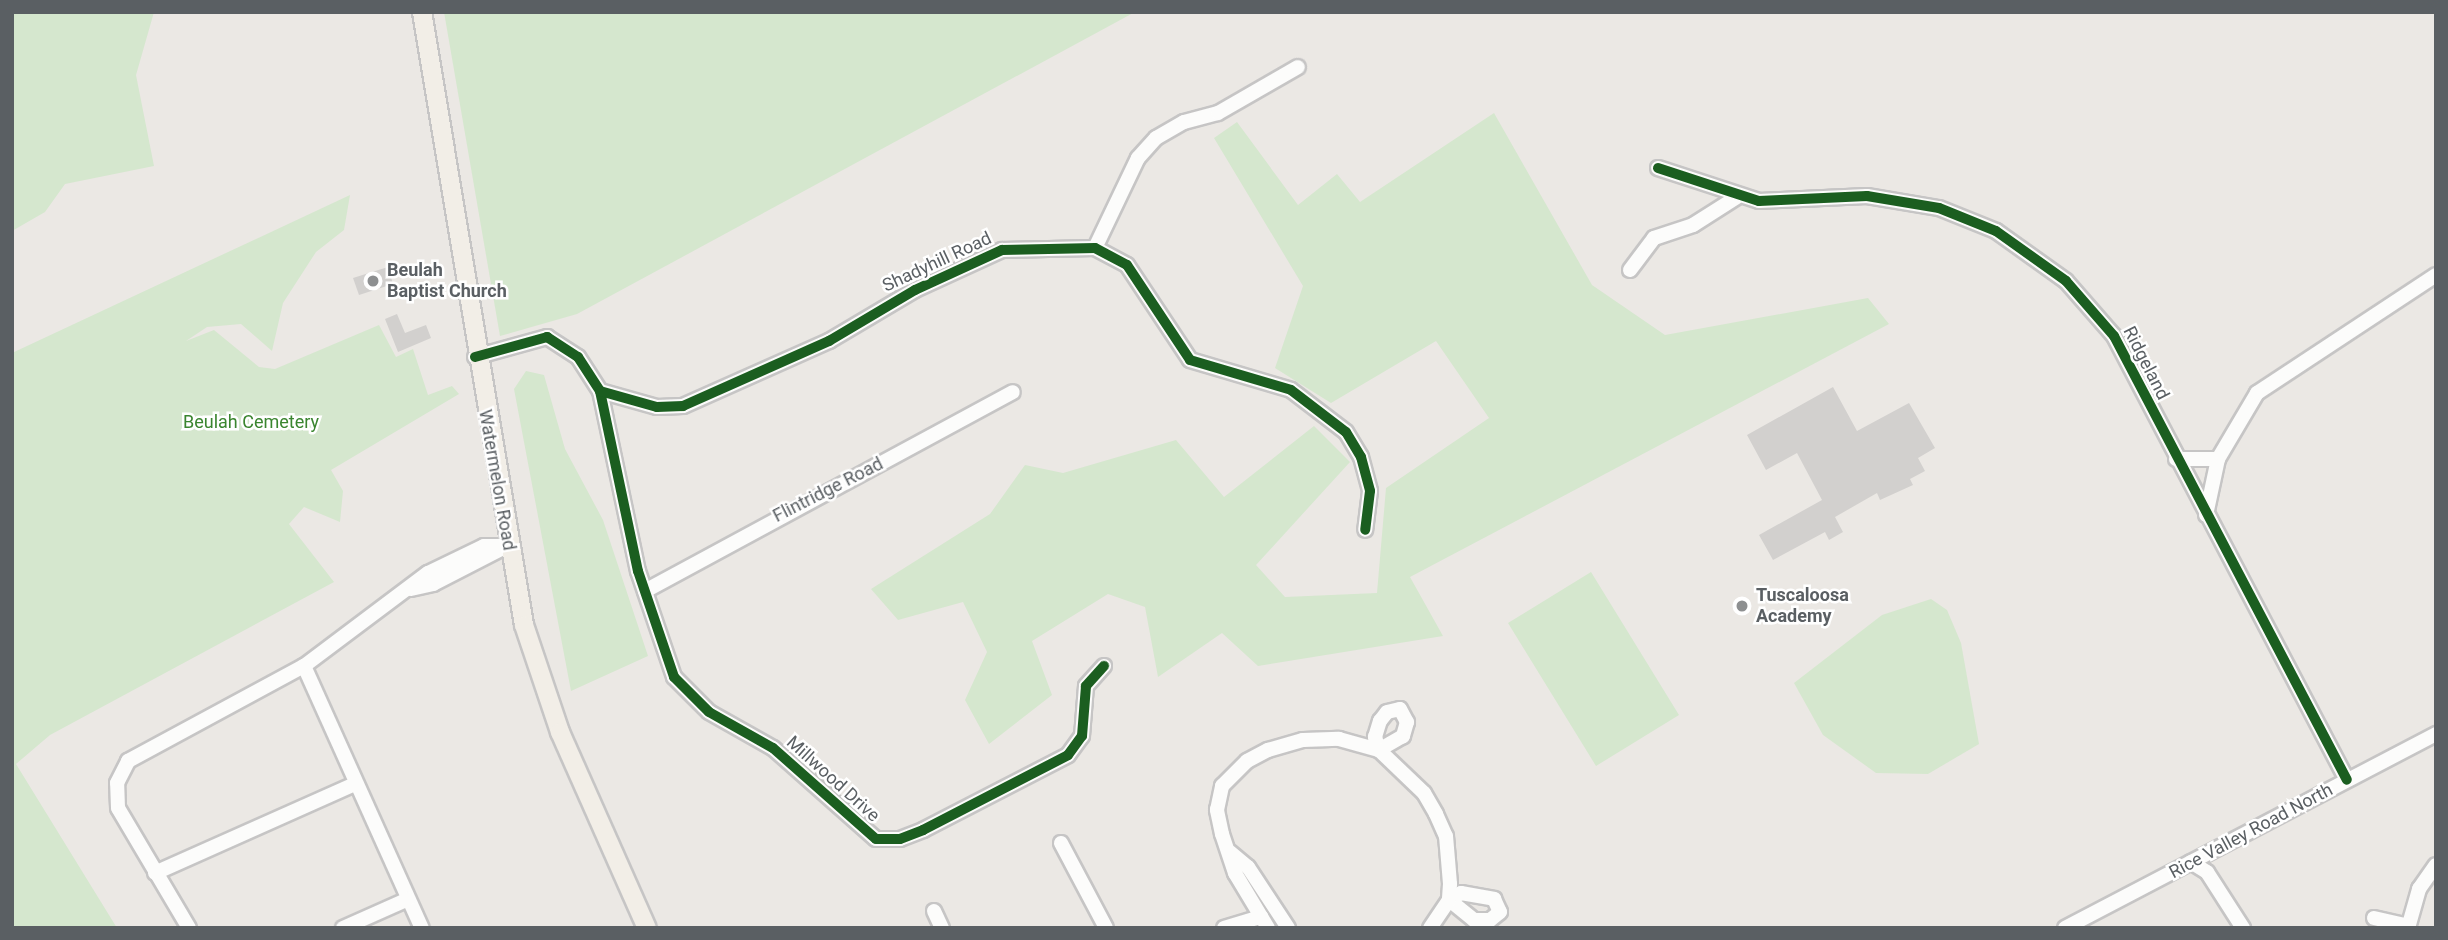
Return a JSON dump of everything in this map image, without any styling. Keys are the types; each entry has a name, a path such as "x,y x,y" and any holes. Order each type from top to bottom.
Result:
{"main road":[{"name":"Watermelon Road","path":"422,12 475,357 524,625 558,725 647,928"}],"street":[{"path":"1298,67 1218,113 1184,122 1156,138 1138,158 1095,247 1127,265 1190,360 1291,390 1346,432 1361,457 1370,491 1365,530"},
{"path":"1658,168 1737,197"},
{"path":"1630,270 1654,238 1693,225 1737,197"},
{"name":"Ridgeland","path":"1737,197 1891,198 1951,212 2017,243 2099,316 2347,780"},
{"name":"Shadyhill Road","path":"600,391 657,407 683,405 829,341 915,289 1002,250 1095,247"},
{"path":"2206,515 2218,458 2242,411 2275,377 2436,275"},
{"name":"Millwood Drive","path":"475,357 547,337 570,348 600,391 645,591 669,666 690,696 774,748 876,839 900,839 923,830 1068,755 1082,736 1086,686 1104,666"},
{"name":"Flintridge Road","path":"645,591 1013,391"},
{"path":"2176,459 2218,458"},
{"path":"189,928 118,808 121,771 138,753 304,666 362,618 410,589 433,584 508,546"},
{"path":"304,666 422,928"},
{"name":"Rice Valley Road North","path":"2065,928 2436,734"},
{"path":"1260,924 1235,873 1217,810 1222,786 1247,761 1303,740 1339,739 1379,750 1424,793 1436,814 1450,862 1449,900 1430,928"},
{"path":"155,873 355,784"},
{"path":"1061,843 1106,928"},
{"path":"1230,852 1248,867 1288,928"},
{"path":"2191,862 2207,872 2243,928"},
{"path":"2374,918 2408,927 2419,889 2436,865"},
{"path":"343,928 408,899"},
{"path":"1224,928 1260,924 1276,908"},
{"path":"934,911 942,928"}],"green space":[{"path":"12,12 154,12 136,75 154,166 65,184 45,212 12,231"},
{"path":"444,12 1135,12 577,314 500,336"},
{"path":"1494,113 1592,285 1665,335 1868,298 1889,324 1410,577 1443,636 1258,666 1222,633 1158,677 1145,607 1108,594 1032,641 1052,695 989,744 965,700 987,652 963,602 898,620 871,589 990,514 1025,465 1063,473 1176,440 1224,497 1314,426 1350,462 1256,565 1285,597 1377,593 1386,488 1489,418 1436,341 1331,403 1275,368 1303,286 1214,138 1237,122 1298,205 1337,174 1360,202"},
{"name":"Beulah Cemetery","path":"350,195 344,230 316,252 283,303 272,351 241,324 207,327 186,341 214,330 259,367 275,369 379,325 396,357 413,349 428,395 452,386 459,394 331,470 343,491 340,522 304,507 289,524 334,582 50,735 16,764 117,928 12,928 12,353"},
{"path":"526,371 544,375 565,449 603,520 648,656 571,691 514,389"},
{"path":"1591,572 1679,715 1596,766 1508,623"},
{"path":"1931,599 1947,610 1961,643 1979,744 1928,774 1876,773 1823,735 1794,683 1882,615"}],"building":[{"name":"Beulah Baptist Church","path":"388,267 393,284 359,295 353,278"},
{"path":"397,314 405,333 426,325 431,338 398,352 385,319"},
{"name":"Tuscaloosa Academy","path":"1833,387 1857,431 1909,403 1935,448 1918,458 1925,471 1910,479 1913,485 1880,500 1877,493 1835,517 1843,532 1829,540 1825,532 1773,560 1759,535 1822,500 1797,453 1766,470 1747,435"}],"cycle path":[{"path":"1658,168 1759,201 1867,196 1939,208 1996,231 2066,281 2114,336 2347,780"},
{"path":"600,391 657,407 683,406 829,341 915,290 1002,250 1095,248 1127,265 1190,360 1291,390 1346,432 1361,457 1370,491 1365,530"},
{"path":"475,357 547,337 578,357 600,391 638,571 674,677 709,712 773,748 876,839 900,839 923,830 1068,755 1082,736 1086,686 1104,666"}],"place":[{"name":"Beulah Baptist Church","path":"373,281"},
{"name":"Tuscaloosa Academy","path":"1742,606"}]}
